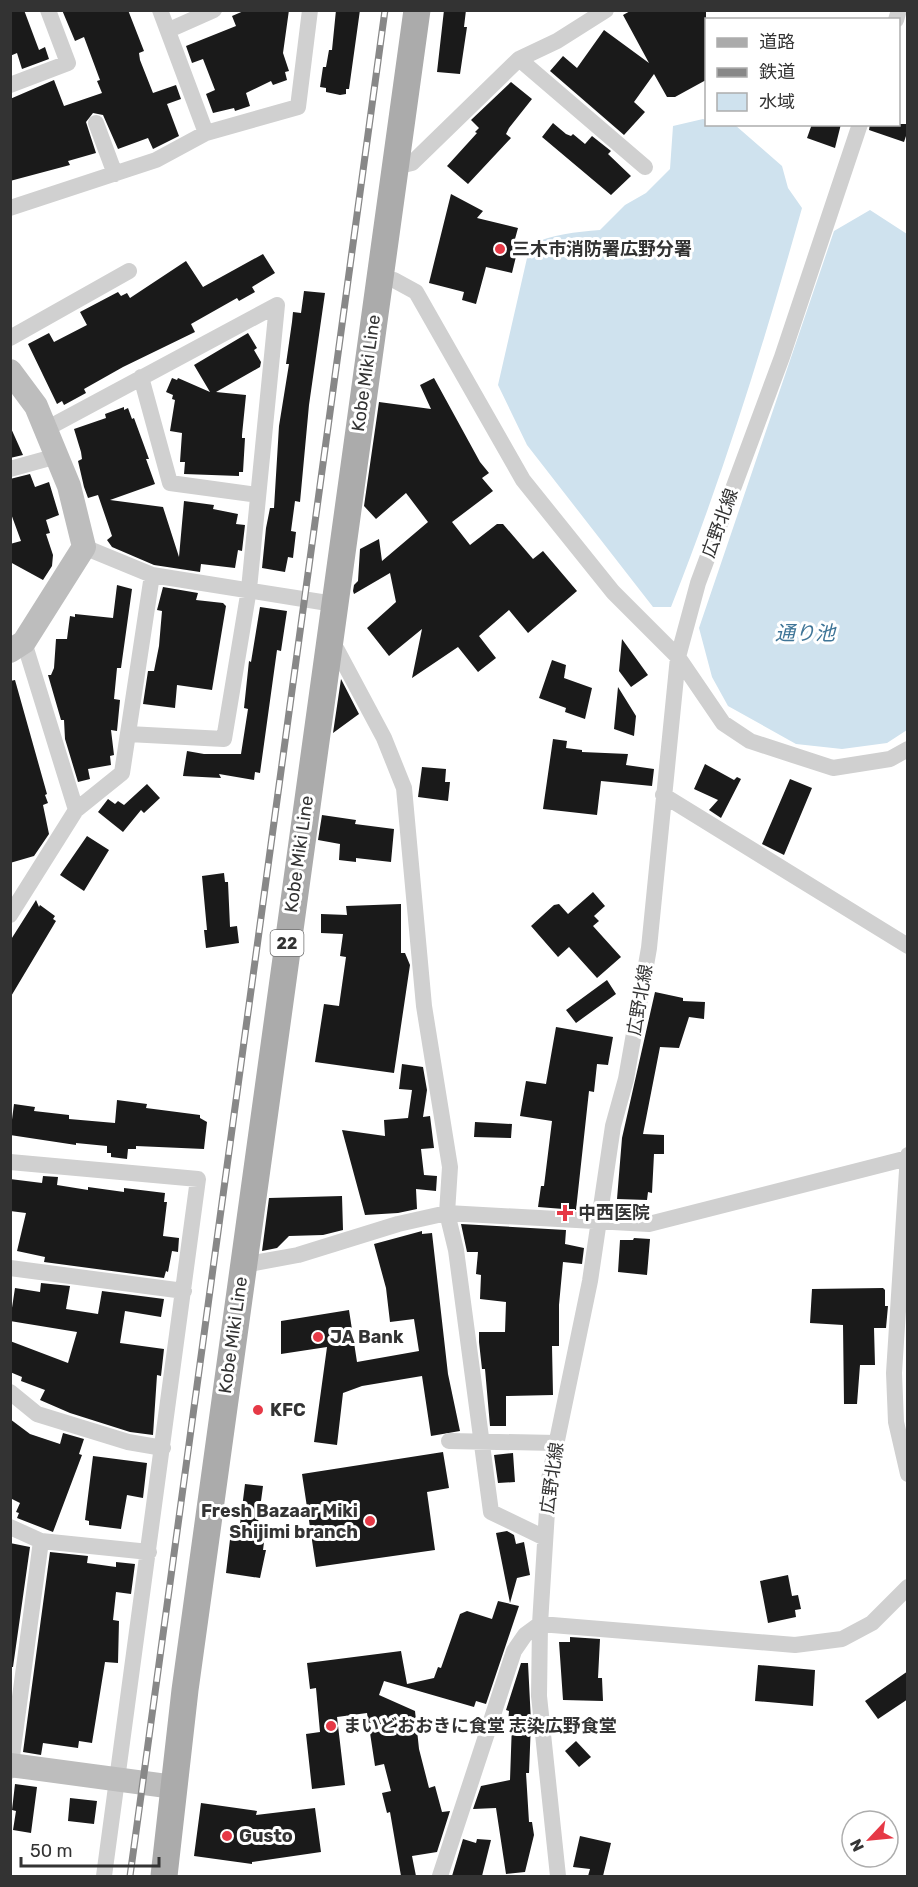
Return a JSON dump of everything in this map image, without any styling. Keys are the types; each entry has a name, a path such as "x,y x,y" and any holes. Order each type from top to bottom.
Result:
{"main road":[{"name":"Kobe Miki Line","path":"164,1876 243,1265 417,10"}],"street":[{"path":"10,86 68,63 48,10"},
{"path":"160,10 206,134"},
{"path":"169,30 214,10"},
{"path":"10,208 156,160 206,134 298,107 310,10"},
{"path":"395,167 412,163 519,59 593,21 606,10"},
{"path":"519,59 645,166"},
{"path":"96,123 115,174"},
{"name":"広野北線","path":"558,1876 539,1696 540,1624 549,1479 590,1281 613,1126 626,1079 649,948 678,657 698,583 782,357 859,126"},
{"path":"10,338 129,271"},
{"path":"379,280 394,280 417,292 523,480 613,592 678,657 723,723 750,741 792,757 833,768 890,759 908,749"},
{"path":"46,429 277,304 249,589 224,739 128,734"},
{"path":"10,371 36,406 46,429 69,486 84,547 17,646 76,810"},
{"path":"141,377 170,483 258,495"},
{"path":"10,469 57,456"},
{"path":"84,547 152,575 334,604"},
{"path":"10,915 76,810 122,773 152,575"},
{"path":"327,649 337,650 384,738 404,789 424,1006 450,1167 447,1213 456,1250 491,1512 545,1538"},
{"path":"663,795 908,946"},
{"path":"243,1265 298,1255 398,1224 447,1213 649,1224 907,1157 894,1373 896,1422 908,1474"},
{"path":"10,1162 198,1179 104,1876"},
{"path":"10,1268 184,1291"},
{"path":"10,1392 37,1414 128,1442 163,1448"},
{"path":"448,1441 556,1443"},
{"path":"10,1527 41,1541 149,1552"},
{"path":"41,1541 11,1767 174,1786"},
{"path":"440,1876 513,1651 525,1635 540,1624 795,1645 842,1639 872,1623 908,1587"}],"water":[{"path":"703,119 705,126 736,126 782,166 788,188 802,208 742,409 690,558 671,607 653,607 527,445 498,385 530,245 556,236 600,230 625,205 646,193 670,169 673,126"},
{"name":"通り池","path":"870,210 907,234 907,730 887,743 842,749 796,744 728,706 712,677 699,628 834,231"}],"building":[{"path":"10,10 24,10 39,50 45,47 49,59 22,69 17,53 10,56"},
{"path":"62,10 128,10 144,51 139,53 140,60 153,93 176,85 181,99 167,104 179,136 153,149 148,138 118,149 103,115 93,113 86,122 96,153 68,161 70,165 10,181 10,99 54,80 64,106 102,93 97,81 100,80 84,37 75,41"},
{"path":"246,10 289,10 283,53 289,71 285,72 287,80 273,85 271,81 246,93 250,106 235,111 234,108 213,113 206,94 215,90 203,59 192,63 186,46 236,26 232,16"},
{"path":"336,10 360,10 349,89 346,89 346,94 340,95 326,92 326,88 320,87 323,67 326,67 329,50 332,50"},
{"path":"444,10 466,10 464,27 467,27 460,74 437,72"},
{"path":"632,10 706,10 705,81 675,97 667,97 654,74 634,102 645,112 624,135 550,71 563,56 577,68 604,30 649,63 623,15"},
{"path":"511,82 532,99 509,128 506,134 511,138 468,184 447,166 477,133 475,132 479,128 471,120"},
{"path":"553,123 566,134 571,136 573,134 585,144 592,136 611,151 608,154 631,176 611,195 542,137"},
{"path":"908,124 904,142 869,130 870,126"},
{"path":"811,126 840,126 835,148 807,138"},
{"path":"451,194 483,211 477,218 518,228 515,239 520,240 512,273 486,267 476,304 462,300 464,292 429,283"},
{"path":"263,254 275,273 252,287 255,292 239,301 237,298 191,324 195,332 123,367 84,389 86,393 64,405 62,401 57,404 28,344 49,333 54,342 87,325 80,312 118,292 121,296 127,293 130,298 186,261 203,287"},
{"path":"304,291 325,293 309,405 300,502 295,501 291,531 296,532 293,558 288,557 285,572 262,568 270,508 274,508 279,426 289,364 286,364 293,312 301,313"},
{"path":"248,333 257,348 254,350 261,362 260,367 216,392 246,395 242,435 242,438 245,438 243,472 239,472 239,476 184,474 185,462 180,462 182,433 170,431 175,400 172,399 173,395 166,392 172,378 177,380 178,378 210,392 194,365"},
{"path":"434,378 480,462 489,473 482,478 493,491 452,522 470,545 497,524 503,524 533,559 543,551 577,591 528,633 509,610 479,636 496,658 478,672 458,647 412,678 422,629 389,656 367,628 396,602 390,573 354,594 353,591 358,581 360,549 379,539 382,561 428,522 406,493 376,519 364,506 379,402 431,409 420,385"},
{"path":"124,407 124,410 128,408 132,419 134,418 149,459 146,459 155,484 110,500 163,507 179,557 184,501 214,505 213,509 238,514 236,524 245,525 242,551 238,550 235,568 201,564 200,572 154,565 112,547 107,540 112,536 98,495 88,498 84,487 78,461 82,459 81,452 74,429 106,418 105,414"},
{"path":"10,426 23,455 10,458"},
{"path":"30,474 35,487 49,482 59,515 46,520 50,533 46,534 53,555 52,566 43,580 10,562 10,544 21,541 10,511 10,479"},
{"path":"117,585 132,589 121,668 117,668 114,699 120,700 117,731 111,730 114,755 110,756 111,765 88,769 90,779 78,782 65,739 64,720 61,720 48,675 51,675 54,668 56,639 67,639 70,616 75,617 75,614 113,618"},
{"path":"163,587 198,593 196,600 223,603 226,606 212,690 177,685 175,708 143,704 148,671 154,671 159,646 162,611 157,610"},
{"path":"260,607 287,611 281,651 277,650 260,773 255,772 254,780 219,774 221,778 183,776 187,751 204,754 241,754 248,709 244,708 249,661 251,662"},
{"path":"622,639 648,675 631,687 619,671"},
{"path":"552,660 566,665 564,678 592,688 585,719 565,712 566,708 539,698"},
{"path":"341,679 359,714 333,733"},
{"path":"15,680 47,794 45,795 48,803 43,805 49,834 34,856 10,863 10,681"},
{"path":"618,687 636,716 634,736 614,729"},
{"path":"553,739 567,741 566,748 582,750 582,752 628,754 626,765 654,769 652,786 601,781 597,815 543,809"},
{"path":"705,764 734,780 737,777 741,779 721,818 709,810 718,800 694,789"},
{"path":"422,767 446,769 445,782 450,782 448,801 418,797"},
{"path":"790,779 812,788 784,855 762,844"},
{"path":"147,784 160,798 144,813 141,810 123,832 98,812 108,799 115,804 118,801 124,805"},
{"path":"322,815 356,820 355,824 394,829 391,862 356,858 356,862 339,860 340,844 318,840"},
{"path":"87,836 109,850 84,891 60,875"},
{"path":"224,873 225,882 228,882 230,927 237,926 239,943 206,948 204,930 207,930 202,876"},
{"path":"593,892 605,906 594,916 599,921 593,926 621,957 597,978 569,947 558,957 531,926 554,905 559,904 568,914"},
{"path":"36,900 39,907 40,905 55,916 53,919 56,921 10,998 10,941"},
{"path":"401,904 401,953 405,953 410,965 394,1073 315,1062 324,1004 339,1006 346,957 340,956 343,934 321,933 321,914 347,915 346,906"},
{"path":"607,980 616,994 576,1023 566,1010"},
{"path":"655,992 683,998 683,1001 705,1002 704,1019 689,1017 679,1048 660,1047 643,1134 664,1135 664,1154 654,1154 652,1193 648,1192 647,1200 617,1199 622,1138"},
{"path":"556,1027 613,1037 608,1065 597,1064 594,1092 589,1091 576,1210 538,1207 541,1186 544,1186 552,1121 520,1116 526,1081 546,1084"},
{"path":"402,1064 423,1067 427,1090 423,1117 430,1116 434,1148 421,1149 424,1175 437,1176 436,1191 416,1189 417,1209 365,1215 342,1130 385,1136 384,1120 408,1118 412,1090 399,1089"},
{"path":"117,1100 147,1104 146,1108 200,1115 200,1118 207,1122 204,1149 136,1146 136,1149 128,1149 127,1159 111,1157 111,1153 107,1153 107,1146 76,1143 76,1145 10,1135 14,1104 35,1107 34,1111 69,1115 69,1119 115,1123"},
{"path":"475,1122 512,1124 511,1138 474,1137"},
{"path":"43,1176 58,1177 57,1185 88,1190 88,1187 124,1192 124,1188 165,1193 164,1202 167,1202 163,1236 179,1238 178,1252 172,1251 168,1272 166,1271 164,1278 44,1262 45,1257 17,1251 26,1213 10,1211 10,1179 42,1183"},
{"path":"342,1196 343,1230 323,1235 289,1236 277,1248 262,1251 269,1198"},
{"path":"461,1224 566,1230 565,1244 584,1248 582,1264 563,1262 559,1305 559,1346 552,1346 553,1395 506,1396 506,1426 490,1426 479,1332 505,1332 506,1302 480,1299 481,1275 476,1274 478,1252 467,1252"},
{"path":"422,1231 422,1234 432,1233 448,1374 460,1431 431,1436 422,1376 362,1386 343,1393 337,1445 314,1442 327,1347 281,1354 281,1321 349,1310 357,1362 419,1351 414,1319 390,1322 386,1288 374,1244"},
{"path":"634,1238 650,1239 647,1275 618,1272 620,1240 633,1240"},
{"path":"41,1283 70,1286 66,1309 98,1314 102,1291 164,1299 161,1317 125,1311 120,1343 164,1349 161,1376 157,1375 153,1435 130,1432 70,1413 40,1400 45,1390 21,1381 22,1377 10,1372 10,1341 68,1363 77,1332 10,1321 15,1288 40,1292"},
{"path":"883,1288 885,1306 888,1306 886,1328 874,1328 875,1365 860,1365 857,1404 844,1404 843,1325 810,1323 812,1289"},
{"path":"10,1419 30,1434 60,1444 63,1433 84,1439 79,1454 82,1455 53,1532 17,1518 19,1513 16,1512 20,1503 10,1498"},
{"name":"Fresh Bazaar Miki Shijimi branch","path":"443,1452 449,1488 427,1492 435,1550 316,1567 302,1474"},
{"path":"513,1453 515,1482 498,1483 494,1455"},
{"path":"93,1456 147,1463 143,1498 127,1495 121,1529 89,1525 89,1521 85,1520"},
{"path":"245,1484 263,1486 258,1523 266,1527 263,1550 266,1550 260,1578 226,1573 232,1523 240,1524"},
{"path":"507,1531 514,1535 516,1544 524,1542 530,1575 517,1578 510,1603 496,1533"},
{"path":"10,1543 30,1547 13,1667 10,1667"},
{"path":"50,1552 88,1556 87,1563 116,1567 116,1562 135,1564 131,1594 116,1592 113,1620 119,1621 118,1663 105,1662 92,1743 79,1741 78,1748 43,1743 41,1755 23,1752"},
{"path":"788,1575 792,1596 798,1595 801,1609 795,1610 796,1617 768,1623 760,1581"},
{"path":"498,1601 519,1606 486,1704 476,1701 474,1707 384,1681 379,1695 415,1711 419,1749 429,1788 435,1786 442,1812 450,1811 437,1852 412,1856 416,1876 401,1876 390,1812 387,1813 382,1793 391,1791 384,1764 375,1766 367,1713 337,1717 345,1785 312,1789 306,1734 320,1732 316,1688 310,1689 307,1663 401,1651 407,1684 434,1678 438,1667 441,1668 460,1614 467,1611 492,1619"},
{"path":"570,1637 600,1639 598,1678 602,1678 603,1701 563,1700 559,1642 570,1642"},
{"path":"521,1663 528,1663 531,1722 529,1773 526,1773 529,1822 532,1822 534,1835 525,1872 506,1874 496,1808 473,1809 481,1786 510,1780 512,1723 508,1723 509,1711 506,1710"},
{"path":"758,1665 815,1670 813,1706 755,1701"},
{"path":"908,1671 908,1699 878,1719 865,1701"},
{"path":"576,1741 591,1757 579,1767 565,1751"},
{"path":"15,1784 37,1787 31,1833 13,1830 16,1811 12,1810"},
{"path":"70,1798 97,1801 94,1824 68,1821"},
{"path":"201,1803 257,1811 256,1815 315,1808 321,1852 252,1862 252,1864 194,1856"},
{"path":"580,1836 611,1843 603,1876 588,1876 590,1869 573,1867"},
{"path":"463,1839 476,1843 477,1839 491,1840 482,1876 452,1876"}],"railway":[{"path":"130,1876 385,10"}],"place":[{"name":"三木市消防署広野分署","path":"500,249"},
{"name":"中西医院","path":"565,1213"},
{"name":"JA Bank","path":"318,1337"},
{"name":"KFC","path":"258,1410"},
{"name":"Fresh Bazaar Miki Shijimi branch","path":"370,1521"},
{"name":"まいどおおきに食堂 志染広野食堂","path":"331,1726"},
{"name":"Gusto","path":"227,1836"}]}
